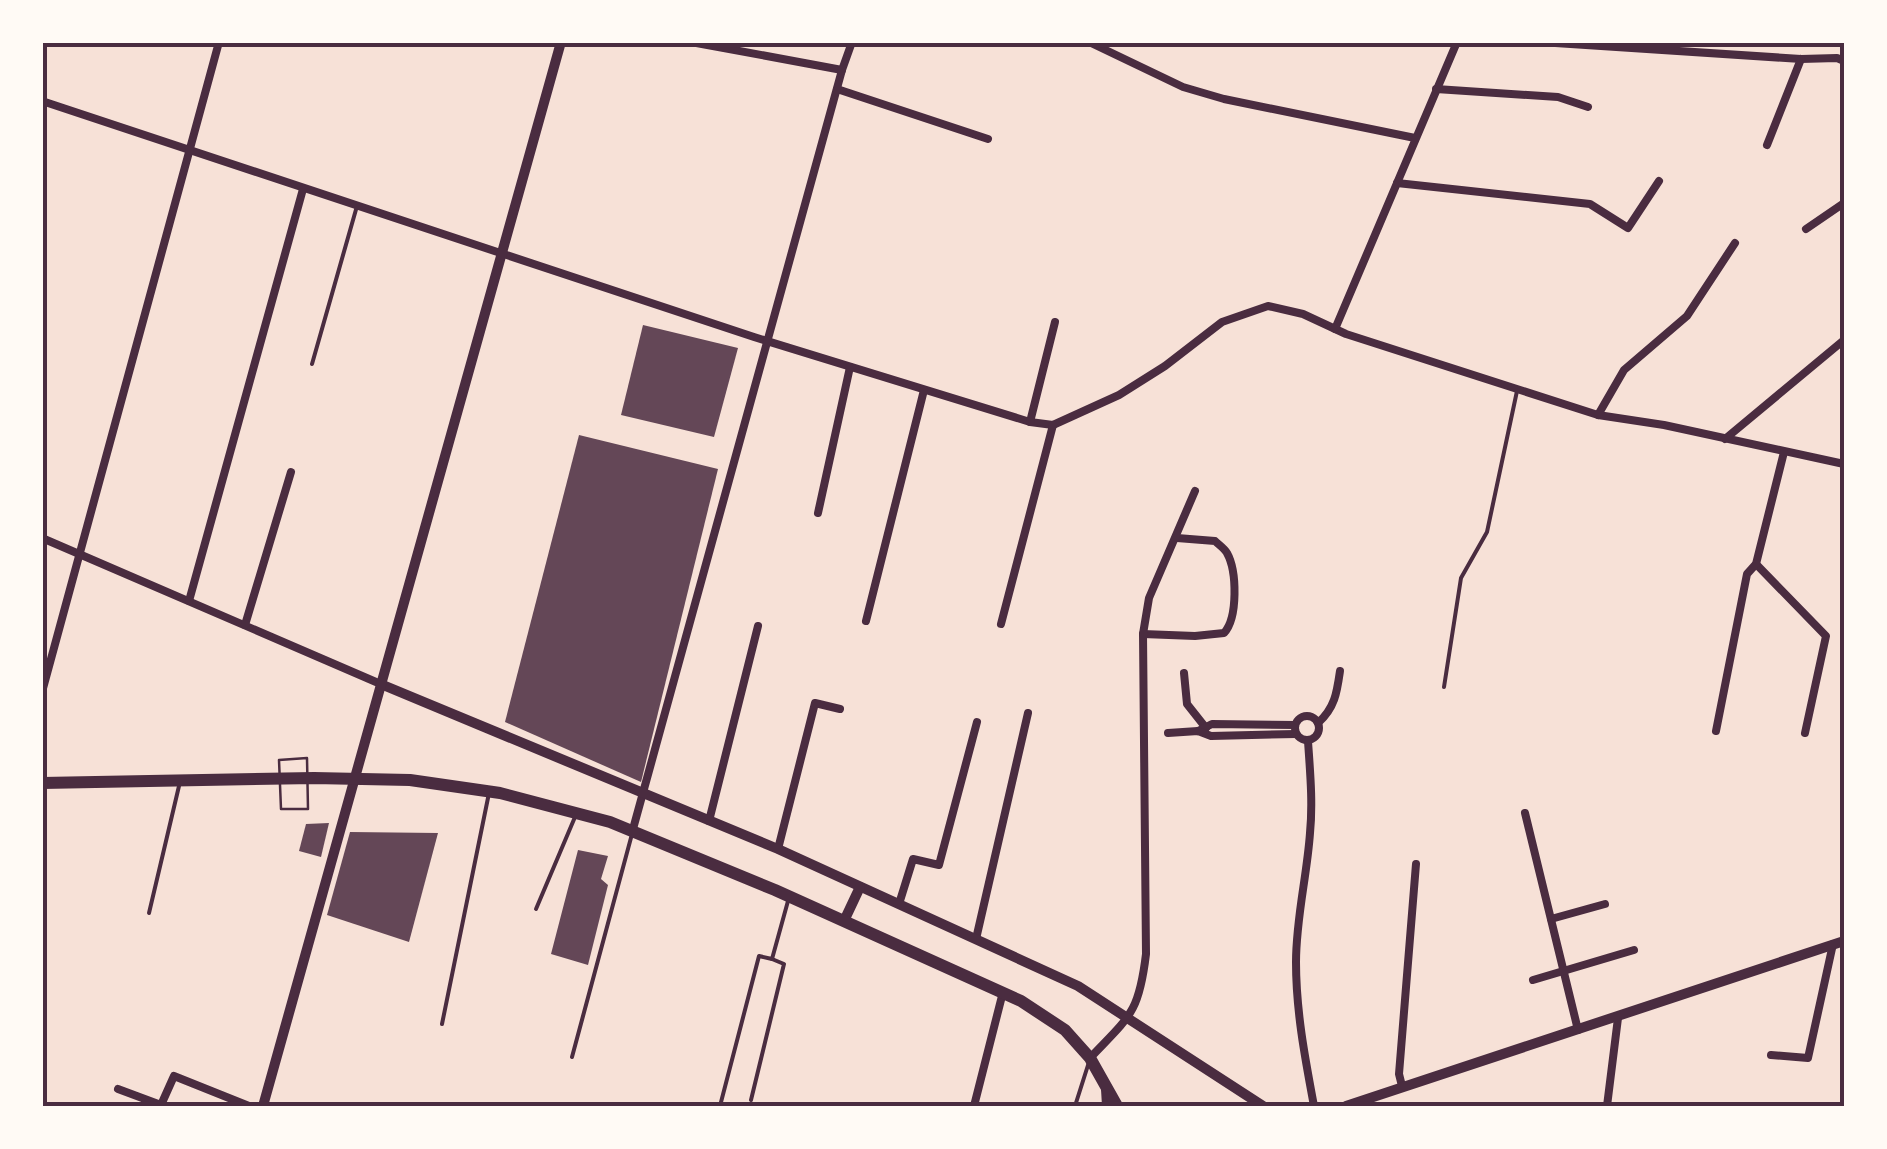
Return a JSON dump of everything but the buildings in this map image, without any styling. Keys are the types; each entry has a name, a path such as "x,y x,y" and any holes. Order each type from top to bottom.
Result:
{"main road":[{"path":"42,784 282,778 410,780 489,790 577,812 633,830 1003,992 1065,1030 1090,1058 1117,1106"}],"street":[{"path":"42,692 219,42"},
{"path":"263,1106 561,42"},
{"path":"691,42 842,70"},
{"path":"633,830 852,42"},
{"path":"1088,42 1184,86 1224,99 1415,138"},
{"path":"1334,329 1457,42"},
{"path":"1540,42 1673,46 1801,59 1841,59 1844,49"},
{"path":"1766,146 1801,59"},
{"path":"836,89 988,139"},
{"path":"1436,89 1558,97 1588,107"},
{"path":"42,102 767,341 1030,422 1053,424 1119,395 1222,322 1268,306 1303,314 1334,329 1598,415 1844,464"},
{"path":"1397,183 1590,204 1628,228 1659,182"},
{"path":"189,601 303,188"},
{"path":"1806,228 1844,203"},
{"path":"1598,415 1624,370 1687,316 1736,243"},
{"path":"1030,422 1055,322"},
{"path":"1725,438 1844,340"},
{"path":"818,513 850,367"},
{"path":"866,621 924,390"},
{"path":"1001,624 1053,424"},
{"path":"1716,731 1747,574 1756,564 1784,452"},
{"path":"245,625 290,472"},
{"path":"1090,1058 1130,1017 1141,994 1146,954 1143,634 1149,598 1195,491"},
{"path":"42,538 383,685 778,848 1078,986 1263,1106"},
{"path":"1143,634 1224,633 1232,624 1235,595 1228,554 1214,541 1177,538"},
{"path":"1756,564 1826,636 1806,733"},
{"path":"709,821 758,626"},
{"path":"1308,740 1316,736 1318,723 1335,701 1340,671"},
{"path":"1184,672 1187,704 1202,729 1212,736 1296,729 1306,716 1318,723"},
{"path":"778,848 815,704 840,709"},
{"path":"976,939 1028,714"},
{"path":"899,904 913,859 940,865 977,722"},
{"path":"1168,733 1212,724 1296,729 1308,740 1312,800 1296,964 1298,1018 1314,1106"},
{"path":"1525,813 1578,1030"},
{"path":"1402,1086 1399,1074 1416,864"},
{"path":"844,921 860,886"},
{"path":"1551,919 1605,904"},
{"path":"1346,1106 1839,943"},
{"path":"1771,1055 1808,1058 1839,943"},
{"path":"1533,980 1634,950"},
{"path":"974,1106 1003,992"},
{"path":"1607,1106 1618,1018"},
{"path":"118,1089 161,1106 174,1076 249,1106"},
{"path":"1104,1080 1106,1106"}],"lane":[{"path":"312,364 357,206"},
{"path":"1444,686 1461,578 1487,532 1518,391"},
{"path":"149,913 180,781"},
{"path":"442,1024 489,790"},
{"path":"536,909 577,812"},
{"path":"572,1057 633,830"},
{"path":"772,959 789,896"},
{"path":"720,1106 758,956 784,964 751,1100"},
{"path":"1075,1106 1090,1058"}],"path":[{"path":"307,758 279,760 281,809 308,808"}]}
